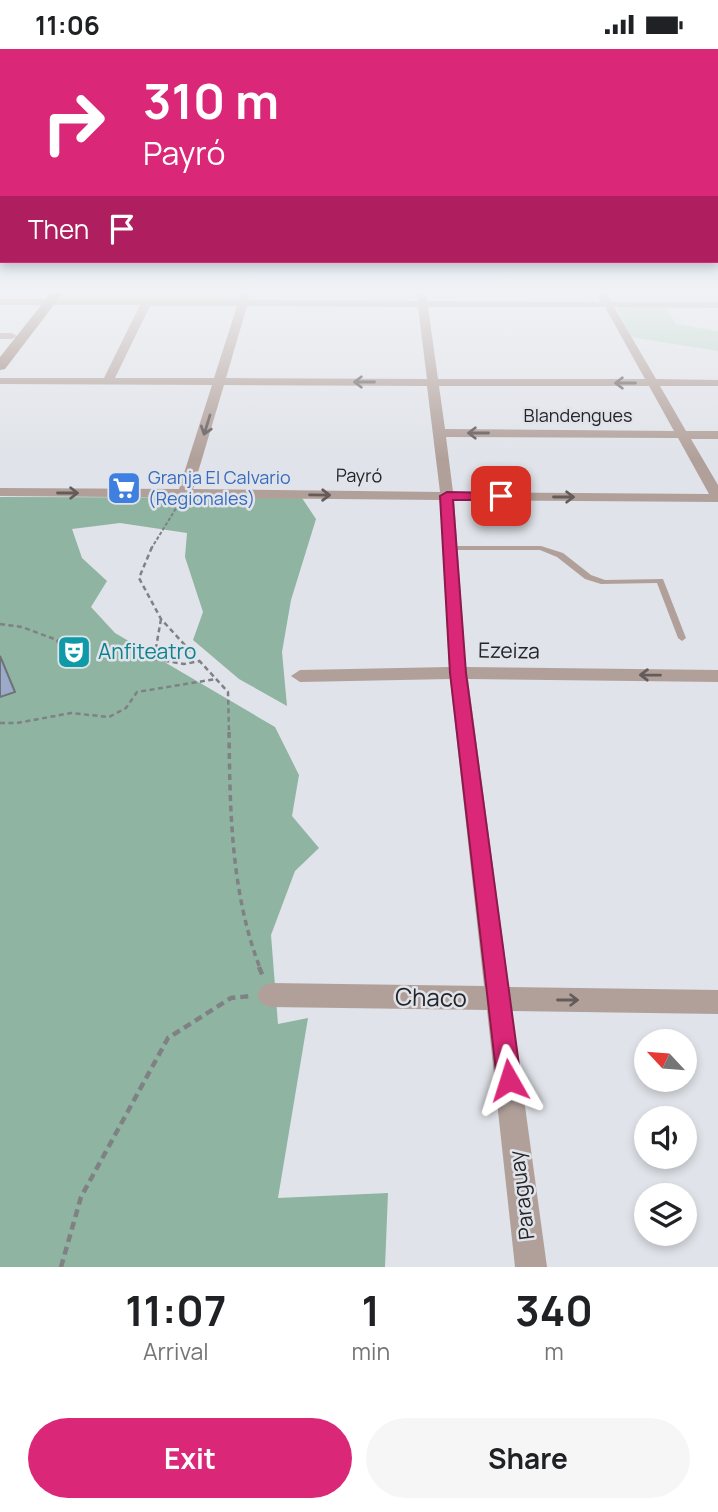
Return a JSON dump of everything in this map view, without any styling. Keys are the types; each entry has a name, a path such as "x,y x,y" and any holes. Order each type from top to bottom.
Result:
{"street":[{"path":"0,366 14,346"},
{"path":"108,381 125,346"},
{"path":"186,493 230,346"},
{"name":"Paraguay","path":"427,346 447,496 458,673 531,1267"},
{"path":"632,346 718,498"},
{"path":"0,381 718,383"},
{"name":"Blandengues","path":"439,433 718,435"},
{"name":"Payró","path":"0,492 718,498"},
{"name":"Ezeiza","path":"300,677 458,673 718,676"},
{"name":"Chaco","path":"270,995 718,1002"}],"lane":[{"path":"450,548 541,548 561,555 588,577 604,582 660,581 682,638"}],"path":[{"path":"61,1267 81,1197 168,1038 231,998 270,995 249,940 230,841 228,692 160,619 139,577 145,559 186,493"},
{"path":"160,619 154,659 184,664 200,661"},
{"path":"0,624 27,627 39,635 57,641 62,655"},
{"path":"0,723 12,725 46,715 75,713 109,717 131,705 137,692 158,686 216,679"}],"green space":[{"path":"686,346 718,346 718,351"},
{"path":"0,497 302,498 316,519 291,600 282,652 287,706 239,679 193,640 203,612 185,557 187,533 120,523 72,529 82,558 107,581 91,607 115,633 275,727 299,775 292,816 319,848 295,871 271,935 278,1024 308,1018 278,1198 388,1193 385,1267 0,1267"}],"building":[{"path":"0,656 15,692 0,697"}],"place":[{"name":"Granja El Calvario (Regionales)","path":"124,488"},
{"name":"Anfiteatro","path":"74,652"}],"route":[{"path":"501,496 447,496 458,673 509,1080"}]}
